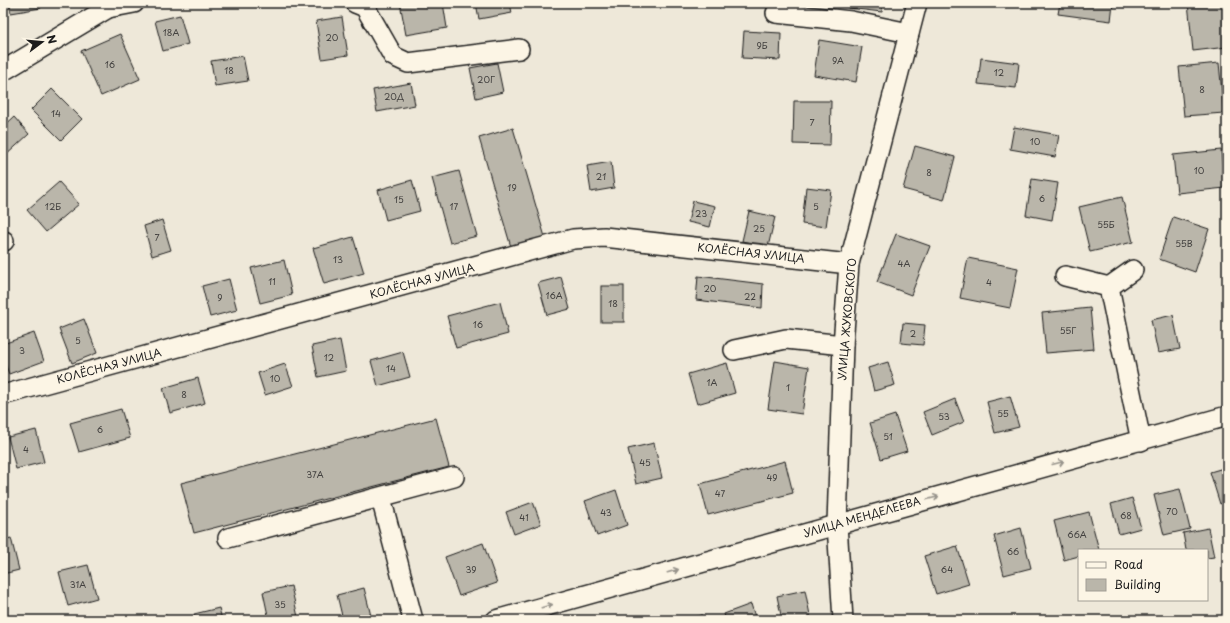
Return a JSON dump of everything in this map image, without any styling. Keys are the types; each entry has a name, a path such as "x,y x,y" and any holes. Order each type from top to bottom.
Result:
{"street":[{"path":"3,71 108,5 134,3"},
{"path":"355,3 365,8 393,56 408,62 519,48"},
{"name":"УЛИЦА ЖУКОВСКОГО","path":"843,620 838,524 842,345 849,264 917,3"},
{"path":"776,13 850,21 909,33"},
{"name":"КОЛЁСНАЯ УЛИЦА","path":"3,396 573,239 604,237 849,264"},
{"path":"1065,276 1109,287 1133,270"},
{"path":"1109,287 1141,440"},
{"path":"734,350 786,339 842,345"},
{"name":"УЛИЦА МЕНДЕЛЕЕВА","path":"496,620 1227,416"},
{"path":"228,538 381,498 454,477"},
{"path":"381,498 414,620"}],"building":[{"path":"9,3 40,3 41,8 11,13"},
{"path":"400,3 443,3 447,28 406,35"},
{"path":"476,3 510,3 512,13 479,19"},
{"path":"848,3 883,3 882,12 848,8"},
{"path":"1060,3 1113,3 1111,21 1058,14"},
{"path":"1188,3 1224,3 1227,47 1193,51"},
{"path":"180,15 188,44 163,51 155,21"},
{"path":"342,17 348,55 322,59 316,21"},
{"path":"744,31 781,33 780,60 742,58"},
{"path":"120,34 140,79 101,96 81,51"},
{"path":"819,40 862,47 856,82 814,75"},
{"path":"243,56 248,81 215,86 211,61"},
{"path":"981,58 1019,63 1016,88 978,84"},
{"path":"497,63 503,92 476,98 470,68"},
{"path":"1219,63 1224,113 1184,116 1179,67"},
{"path":"411,83 415,105 377,112 373,90"},
{"path":"52,89 82,119 61,140 31,110"},
{"path":"794,101 831,101 830,145 793,144"},
{"path":"14,117 29,134 3,158 3,127"},
{"path":"1014,127 1059,135 1055,157 1010,149"},
{"path":"513,128 545,237 511,247 479,138"},
{"path":"915,146 955,157 944,200 903,189"},
{"path":"1221,150 1225,188 1177,193 1173,155"},
{"path":"611,162 614,188 591,192 587,166"},
{"path":"459,171 477,236 450,243 432,178"},
{"path":"1032,179 1058,183 1052,220 1026,215"},
{"path":"412,180 420,211 386,220 378,190"},
{"path":"59,182 79,204 46,232 27,210"},
{"path":"806,187 831,190 826,227 802,224"},
{"path":"1122,197 1133,242 1090,252 1079,207"},
{"path":"693,201 715,206 710,227 688,222"},
{"path":"749,211 775,217 768,247 742,241"},
{"path":"1173,217 1209,229 1195,272 1159,259"},
{"path":"162,220 171,250 152,256 144,226"},
{"path":"896,234 930,246 911,295 877,282"},
{"path":"353,237 364,273 324,284 313,248"},
{"path":"968,258 1018,268 1010,308 960,298"},
{"path":"284,260 292,295 260,303 251,268"},
{"path":"698,276 763,284 762,308 696,300"},
{"path":"561,277 570,309 547,315 538,283"},
{"path":"229,279 237,310 210,317 202,286"},
{"path":"601,286 624,286 624,322 601,322"},
{"path":"500,302 508,334 456,348 447,316"},
{"path":"1090,308 1094,349 1046,353 1042,313"},
{"path":"1173,315 1180,349 1158,353 1151,320"},
{"path":"84,319 97,353 72,363 59,329"},
{"path":"903,323 925,325 923,345 901,343"},
{"path":"34,333 44,361 9,374 3,358 3,344"},
{"path":"340,340 346,371 318,377 312,346"},
{"path":"403,352 410,377 378,386 371,361"},
{"path":"775,361 809,367 802,414 768,409"},
{"path":"888,362 895,385 874,391 868,368"},
{"path":"727,363 735,393 697,404 688,374"},
{"path":"285,364 293,386 265,395 258,373"},
{"path":"198,378 205,403 170,413 163,388"},
{"path":"1010,396 1019,427 995,433 987,402"},
{"path":"955,399 964,422 932,435 923,412"},
{"path":"121,409 130,438 79,452 70,423"},
{"path":"895,415 907,451 881,459 870,423"},
{"path":"436,418 449,467 194,533 181,483"},
{"path":"36,430 44,462 16,469 8,437"},
{"path":"654,443 662,478 636,484 628,449"},
{"path":"785,461 793,493 708,515 700,484"},
{"path":"1227,467 1227,501 1220,504 1210,472"},
{"path":"1180,489 1190,529 1164,535 1154,495"},
{"path":"616,490 627,525 597,536 585,501"},
{"path":"1132,498 1141,528 1119,534 1111,504"},
{"path":"533,502 541,524 514,534 506,512"},
{"path":"1089,512 1099,549 1078,549 1078,556 1064,560 1054,521"},
{"path":"1021,528 1031,568 1004,575 994,536"},
{"path":"1208,528 1214,557 1208,558 1208,549 1186,549 1183,533"},
{"path":"11,538 19,570 3,574 3,540"},
{"path":"483,543 497,583 459,596 445,557"},
{"path":"957,546 969,584 936,594 924,556"},
{"path":"88,565 97,598 68,606 59,572"},
{"path":"291,586 298,617 283,620 269,620 263,592"},
{"path":"364,588 372,620 343,620 337,595"},
{"path":"805,590 811,620 782,620 777,596"},
{"path":"751,604 756,620 726,620 724,614"},
{"path":"219,608 222,620 196,620 194,614"},
{"path":"166,615 167,620 149,620"},
{"path":"702,615 704,620 684,620"}]}
